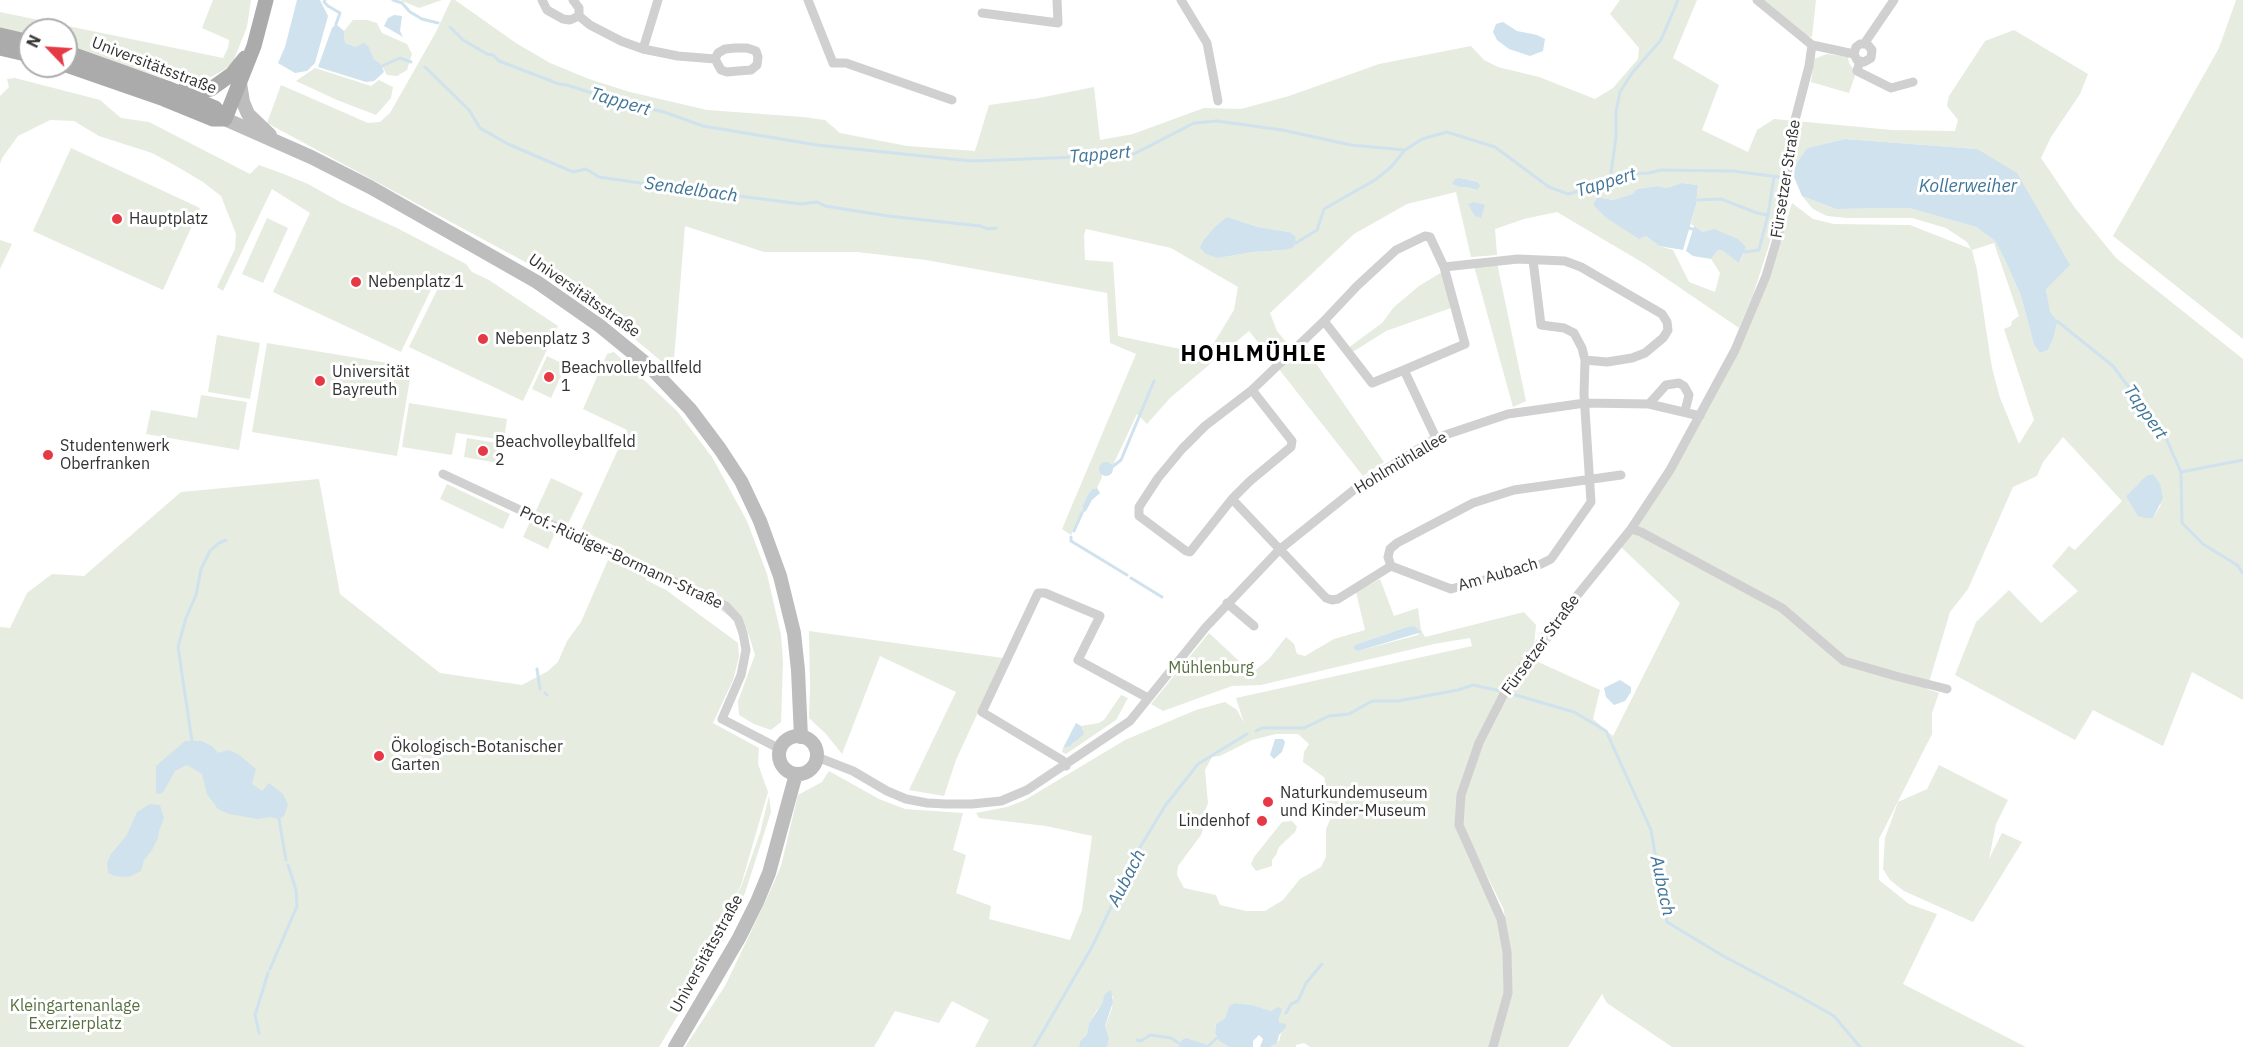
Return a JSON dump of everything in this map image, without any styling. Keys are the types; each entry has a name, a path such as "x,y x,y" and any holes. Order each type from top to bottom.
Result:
{"main road":[{"path":"225,119 254,46 266,0"},
{"path":"0,35 18,39"},
{"path":"167,88 198,92 211,89 232,74 254,46"},
{"path":"0,48 18,53"},
{"name":"Universitätsstraße","path":"78,56 215,108 225,119 311,157 370,188 537,282 606,330 649,366 690,409 720,449 741,481 759,521 780,576 794,633 801,737"},
{"name":"Universitätsstraße","path":"78,70 164,99 213,119 225,119"},
{"path":"240,83 243,102 248,114 281,144"},
{"path":"801,737 811,742 817,757 812,768 802,774 791,773 782,765 780,749 786,740 801,737"},
{"name":"Universitätsstraße","path":"675,1047 735,947 757,902 769,873 796,774"}],"street":[{"path":"542,0 548,10 563,20 579,16"},
{"path":"573,0 579,8 579,16"},
{"path":"643,49 658,0"},
{"path":"808,0 833,63 846,63 952,100"},
{"path":"982,13 1058,23 1057,0"},
{"path":"1181,0 1207,43 1218,101"},
{"path":"1757,0 1812,45 1857,58 1868,60 1872,55 1869,46 1864,44 1856,46 1857,58 1857,70 1891,88 1913,82"},
{"path":"1864,44 1894,0"},
{"path":"579,16 604,33 643,49 678,56 715,59"},
{"name":"Fürsetzer Straße","path":"1493,1047 1508,993 1507,952 1501,919 1459,825 1461,795 1479,743 1506,690 1550,629 1631,529 1670,470 1739,341 1774,252 1785,195 1794,124 1812,45"},
{"path":"1252,390 1292,441 1291,447 1250,481 1232,499 1190,552 1186,551 1139,516 1139,507 1158,478 1205,426 1252,390 1324,321 1357,285 1396,250 1425,236 1430,237 1433,241 1444,267 1465,344 1372,383 1324,321"},
{"path":"1444,267 1495,260 1518,259 1565,261 1581,267 1662,314 1667,322 1668,330 1663,338 1645,353 1632,358 1608,362 1585,360 1574,333 1564,328 1540,325 1533,260"},
{"name":"Am Aubach","path":"1391,566 1451,589 1539,565 1551,559 1591,502 1585,403 1585,360"},
{"path":"1404,370 1436,438"},
{"path":"1649,404 1666,386 1679,383 1684,386 1689,395 1685,411"},
{"name":"Hohlmühlallee","path":"817,757 853,771 906,799 927,803 972,804 1001,801 1027,790 1130,722 1227,603 1280,550 1360,486 1436,438 1508,414 1585,403 1649,404 1700,416"},
{"name":"Prof.-Rüdiger-Bormann-Straße","path":"443,474 726,606 738,620 746,650 741,675 722,719 780,749"},
{"path":"1232,499 1326,598 1332,600 1338,599 1391,566 1388,556 1390,549 1397,543 1473,503 1514,490 1622,475"},
{"path":"1631,529 1641,532 1782,608 1844,661 1947,689"},
{"path":"1066,766 1062,760 982,712 1038,593 1045,592 1100,616 1078,660 1148,698"},
{"path":"1227,603 1254,626"}],"green space":[{"path":"213,0 251,0 247,27 233,62 224,70 197,84 170,80 78,51 78,28 223,58 229,40 202,28"},
{"path":"400,0 442,0 419,8"},
{"path":"451,0 455,0 516,43 550,63 630,92 707,110 825,120 840,133 907,146 975,151 989,105 1094,87 1100,140 1133,134 1204,108 1241,109 1289,96 1379,64 1471,46 1484,60 1498,67 1539,77 1595,99 1613,88 1638,59 1639,48 1610,14 1620,0 1697,0 1673,58 1719,85 1702,130 1748,152 1757,130 1774,119 1892,130 1955,131 1958,120 1947,106 1949,96 1985,41 2014,30 2088,74 2080,94 2051,137 2041,158 2075,208 2116,258 2243,359 2243,700 2192,672 2163,746 2093,710 2075,740 1955,675 1976,622 2009,590 2041,623 2078,591 2052,566 2069,546 2075,550 2122,501 2063,437 2043,462 2037,476 2013,487 1968,589 1950,612 1927,689 1939,693 1932,713 1932,734 1879,839 1879,880 1909,904 1937,914 1903,984 2026,1047 1672,1047 1607,1003 1602,994 1568,1047 1496,1047 1511,993 1504,910 1462,825 1464,796 1483,745 1508,696 1536,661 1600,690 1593,719 1613,736 1680,603 1621,547 1638,524 1768,281 1792,203 1813,219 1834,224 1910,225 1971,249 1967,242 1946,228 1912,218 1827,216 1813,209 1802,196 1836,209 1909,208 1976,227 1995,241 2006,262 2021,296 2034,345 2040,353 2048,350 2053,339 2046,288 1977,149 1845,139 1807,148 1795,165 1783,171 1770,242 1753,295 1739,328 1645,264 1557,212 1524,219 1495,229 1497,255 1471,257 1456,192 1407,204 1354,234 1270,313 1277,331 1290,347 1274,362 1249,331 1170,398 1147,424 1137,414 1112,467 1110,463 1101,464 1102,477 1097,488 1092,489 1087,496 1082,513 1071,535 1062,529 1136,354 1110,343 1107,293 926,260 857,252 764,252 685,226 673,371 605,314 542,271 267,123 281,85 368,123 380,122 390,113 436,32","holes":["1460,178 1478,182 1477,190 1453,184","1682,183 1698,185 1691,224 1703,232 1746,247 1740,262 1722,250 1718,250 1711,259 1720,273 1715,292 1689,282 1673,250 1659,246 1646,236 1605,217 1593,205 1597,197 1613,200 1634,194 1637,189 1656,186 1666,188","1227,217 1258,227 1289,232 1282,250 1218,258","1086,229 1171,248 1238,287 1234,310 1212,346 1190,351 1118,336 1113,262 1085,260 1084,235","1994,243 2019,316 2012,321 2011,326 2004,329 2034,420 2019,444 2000,398 1992,368 1972,250","2138,484 2161,505 2153,518 2126,496"]},
{"path":"1758,0 1816,0 1812,37 1803,36"},
{"path":"2236,0 2243,0 2243,339 2113,236 2219,48"},
{"path":"0,12 29,18 18,18 18,35 0,31"},
{"path":"353,20 377,23 382,33 407,44 412,54 407,70 397,76 387,75 380,63 374,59 369,47 356,47 345,43 344,31"},
{"path":"1827,54 1848,57 1856,73 1849,93 1811,82 1814,59"},
{"path":"315,68 371,86 379,80 393,87 391,98 376,115 296,81"},
{"path":"15,78 100,100 121,118 149,122 250,174 259,165 308,184 466,264 472,272 489,280 558,326 523,401 409,347 443,278 439,273 401,352 273,292 310,213 272,189 223,291 217,287 235,249 236,234 221,196 176,166 152,153 99,136 74,121 50,120 18,136 0,164 0,96 9,87 7,79"},
{"name":"Hauptplatz","path":"71,148 200,208 163,290 33,231"},
{"path":"267,218 288,228 263,283 242,274"},
{"path":"0,240 12,244 0,269"},
{"path":"1497,263 1526,401 1513,407 1474,266"},
{"path":"1442,272 1451,308 1386,331 1351,353 1348,348 1382,323 1394,307 1419,286"},
{"path":"217,335 260,343 250,399 208,392"},
{"path":"267,343 412,367 397,456 252,432"},
{"path":"1304,346 1384,462 1363,476 1278,368"},
{"path":"614,352 677,411 712,457 747,521 767,574 781,635 783,662 781,722 771,730 739,715 738,701 755,655 747,629 704,598 617,547 581,530 627,430 583,409 607,354"},
{"name":"Beachvolleyballfeld 1","path":"547,356 566,365 551,398 532,389"},
{"path":"201,395 247,402 239,450 146,434 151,410 197,418"},
{"path":"409,403 507,419 504,440 456,433 452,455 402,447"},
{"name":"Beachvolleyballfeld 2","path":"467,438 502,444 498,463 464,457"},
{"path":"551,478 583,493 566,528 535,513"},
{"name":"Ökologisch-Botanischer Garten","path":"319,479 340,594 440,673 522,685 548,671 558,662 567,641 581,622 608,560 646,577 646,580 666,590 738,643 739,657 733,680 713,723 759,748 758,764 768,792 741,885 733,901 741,887 760,833 769,796 771,812 745,893 722,942 659,1047 0,1047 0,627 10,628 27,593 52,574 84,576 181,492"},
{"path":"447,484 510,514 503,529 440,499"},
{"path":"530,522 555,533 548,549 523,537"},
{"name":"Mühlenburg","path":"1380,579 1394,616 1418,608 1421,630 1425,637 1524,612 1536,625 1534,645 1502,688 1461,795 1459,825 1501,919 1508,993 1493,1047 1310,1047 1304,1043 1296,1047 1270,1047 1279,1041 1282,1030 1280,1014 1276,1009 1271,1011 1235,1003 1229,1006 1225,1018 1216,1024 1215,1033 1219,1041 1229,1047 1208,1047 1191,1039 1180,1044 1179,1047 1107,1047 1109,1039 1105,1027 1112,1008 1113,996 1097,1010 1079,1047 975,1047 989,1020 952,1001 939,1023 895,1011 874,1047 685,1047 725,986 767,898 781,866 798,795 822,782 829,771 879,799 905,809 963,813 953,850 966,855 956,893 991,906 989,919 1070,940 1082,910 1092,836 1046,826 979,818 976,813 1007,807 1025,800 1125,740 1196,710 1225,702 1237,710 1244,723 1236,698 1472,646 1470,638 1434,644 1261,685 1232,686 1163,711 1151,704 1209,633 1252,673 1269,659 1286,637 1294,644 1297,654 1305,656 1334,639 1365,630 1356,592","holes":["1410,626 1420,630 1418,635 1358,651 1354,649 1357,644","1276,734 1298,734 1309,744 1304,752 1303,762 1325,778 1323,795 1313,796 1313,800 1335,804 1326,829 1326,857 1321,867 1300,879 1283,900 1265,911 1246,911 1220,905 1216,895 1184,888 1177,875 1178,866 1201,835 1206,820 1203,817 1208,803 1205,770 1212,757 1220,756 1252,740"]},
{"path":"809,631 1003,658 956,760 944,796 909,790 956,692 880,656 842,754 809,718"},
{"path":"1121,695 1128,698 1116,720 1066,754 1062,752 1063,748 1073,744 1082,732 1081,726 1104,720"},
{"path":"1939,765 2008,800 1996,824 1989,859 2002,833 2022,842 1973,922 1904,891 1890,880 1883,869 1885,838 1898,802 1927,789"},
{"path":"1292,821 1297,827 1295,832 1279,847 1272,860 1272,866 1256,871 1251,864 1254,857 1282,822"}],"water":[{"path":"297,0 320,0 328,16 315,63 307,71 295,73 278,63 285,47"},
{"path":"394,15 402,16 400,31 403,37 384,26 388,18"},
{"path":"1503,22 1517,31 1545,39 1543,51 1530,56 1509,49 1497,40 1493,32 1496,24"},
{"path":"336,24 344,31 345,43 356,47 364,43 369,47 374,59 380,63 384,72 374,81 366,82 318,67 332,28"},
{"name":"Kollerweiher","path":"1845,139 1977,149 2017,173 2070,265 2046,289 2050,312 2057,321 2048,350 2040,353 2034,345 2021,296 2006,262 1995,241 1976,227 1909,208 1836,209 1802,196 1794,177 1795,165 1807,148"},
{"path":"1455,179 1478,182 1480,186 1477,190 1452,184"},
{"path":"1682,183 1698,185 1696,205 1683,250 1659,246 1646,236 1639,239 1605,217 1593,205 1597,197 1613,200 1633,194 1637,189 1657,186 1666,188"},
{"path":"1474,202 1485,205 1481,218 1475,216 1468,204"},
{"path":"1227,217 1258,227 1289,232 1295,236 1296,243 1292,248 1283,250 1218,258 1206,254 1200,248 1203,241"},
{"path":"1694,226 1703,232 1714,229 1738,239 1746,247 1739,263 1722,250 1718,250 1711,259 1693,256 1686,251"},
{"path":"1106,462 1111,464 1113,469 1111,474 1106,476 1101,474 1099,469 1101,464"},
{"path":"2153,474 2160,484 2163,498 2153,518 2138,516 2126,496 2146,476"},
{"path":"1097,488 1100,493 1082,513 1087,496 1092,489"},
{"path":"1410,626 1422,632 1358,651 1354,649 1357,644"},
{"path":"1620,680 1631,687 1631,692 1625,701 1614,705 1606,697 1604,688"},
{"path":"1076,723 1081,726 1084,734 1070,746 1063,748"},
{"path":"1275,739 1283,739 1285,742 1282,752 1274,759 1270,755"},
{"path":"185,741 202,741 218,753 228,750 238,754 256,769 252,784 262,791 269,783 283,794 288,805 284,816 279,819 270,817 258,819 229,814 218,809 207,794 202,774 187,765 175,771 164,791 160,794 156,793 156,766"},
{"path":"150,804 160,805 164,818 158,838 144,860 141,871 125,877 108,873 107,863 111,854 127,835 137,812"},
{"path":"1111,990 1113,1002 1105,1026 1109,1039 1107,1047 1079,1047 1105,994"},
{"path":"1235,1003 1271,1011 1278,1007 1282,1009 1279,1019 1280,1023 1286,1024 1286,1027 1279,1035 1277,1043 1270,1047 1260,1047 1263,1039 1259,1035 1253,1041 1253,1047 1229,1047 1219,1041 1215,1033 1216,1024 1225,1018 1229,1006"},
{"path":"1187,1038 1208,1047 1179,1047 1182,1040"}],"waterway":[{"path":"325,0 328,6 340,13 336,24"},
{"name":"Tappert","path":"393,0 402,3 410,12 422,19 438,23"},
{"path":"1610,180 1620,92 1632,73 1661,40 1678,0"},
{"name":"Tappert","path":"450,27 463,40 493,55 499,61 559,84 664,112 703,126 817,145 971,161 1132,155 1194,123 1217,121 1282,130 1351,145 1405,150"},
{"name":"Sendelbach","path":"382,66 400,58 411,62"},
{"name":"Sendelbach","path":"425,67 469,110 480,128 508,144 573,172 586,169 599,177 661,186 801,204 817,202 825,206 888,216 980,226 988,229 996,228"},
{"name":"Tappert","path":"1296,243 1317,230 1324,209 1375,180 1391,167 1405,150 1422,139 1447,132 1495,147 1549,187 1568,194 1598,186 1626,174 1661,170 1733,171 1779,177"},
{"name":"Tappert","path":"1697,200 1721,199 1768,215 1774,177"},
{"path":"1744,252 1759,250 1768,215"},
{"name":"Tappert","path":"2057,321 2113,366 2165,436 2181,472 2182,523 2203,544 2237,565 2243,573"},
{"path":"1112,467 1121,460 1154,381"},
{"path":"2181,472 2243,460"},
{"path":"1074,531 1082,513"},
{"path":"1071,537 1071,541 1127,575"},
{"path":"192,741 178,647 186,618 196,595 201,569 210,551 226,540"},
{"path":"1131,578 1162,597"},
{"path":"1539,654 1563,622"},
{"path":"537,669 540,689"},
{"name":"Aubach","path":"1256,731 1262,728 1304,728 1329,716 1349,714 1372,701 1398,701 1473,685 1501,691"},
{"name":"Aubach","path":"1512,694 1574,712 1606,731 1651,830 1667,922 1725,957 1834,1016 1860,1047"},
{"name":"Aubach","path":"1034,1047 1092,947 1139,849 1165,806 1198,764 1247,734"},
{"path":"279,819 286,860"},
{"path":"270,969 297,906 296,890 288,865"},
{"path":"1286,1013 1291,1004 1298,1001 1306,983 1322,964"},
{"path":"259,1033 255,1015 268,973"},
{"path":"1137,1040 1141,1041 1150,1035 1171,1038 1180,1044"},
{"path":"1208,1046 1217,1038"}],"place":[{"name":"Hauptplatz","path":"117,219"},
{"name":"Nebenplatz 1","path":"356,282"},
{"name":"Nebenplatz 3","path":"483,339"},
{"name":"Beachvolleyballfeld 1","path":"549,377"},
{"name":"Universität Bayreuth","path":"320,381"},
{"name":"Beachvolleyballfeld 2","path":"483,451"},
{"name":"Studentenwerk Oberfranken","path":"48,455"},
{"name":"Ökologisch-Botanischer Garten","path":"379,756"},
{"name":"Naturkundemuseum und Kinder-Museum","path":"1268,802"},
{"name":"Lindenhof","path":"1262,821"}],"district":[{"name":"HOHLMÜHLE","path":"1254,355"}],"park label":[{"name":"Kleingartenanlage Exerzierplatz","path":"75,1015"}]}
